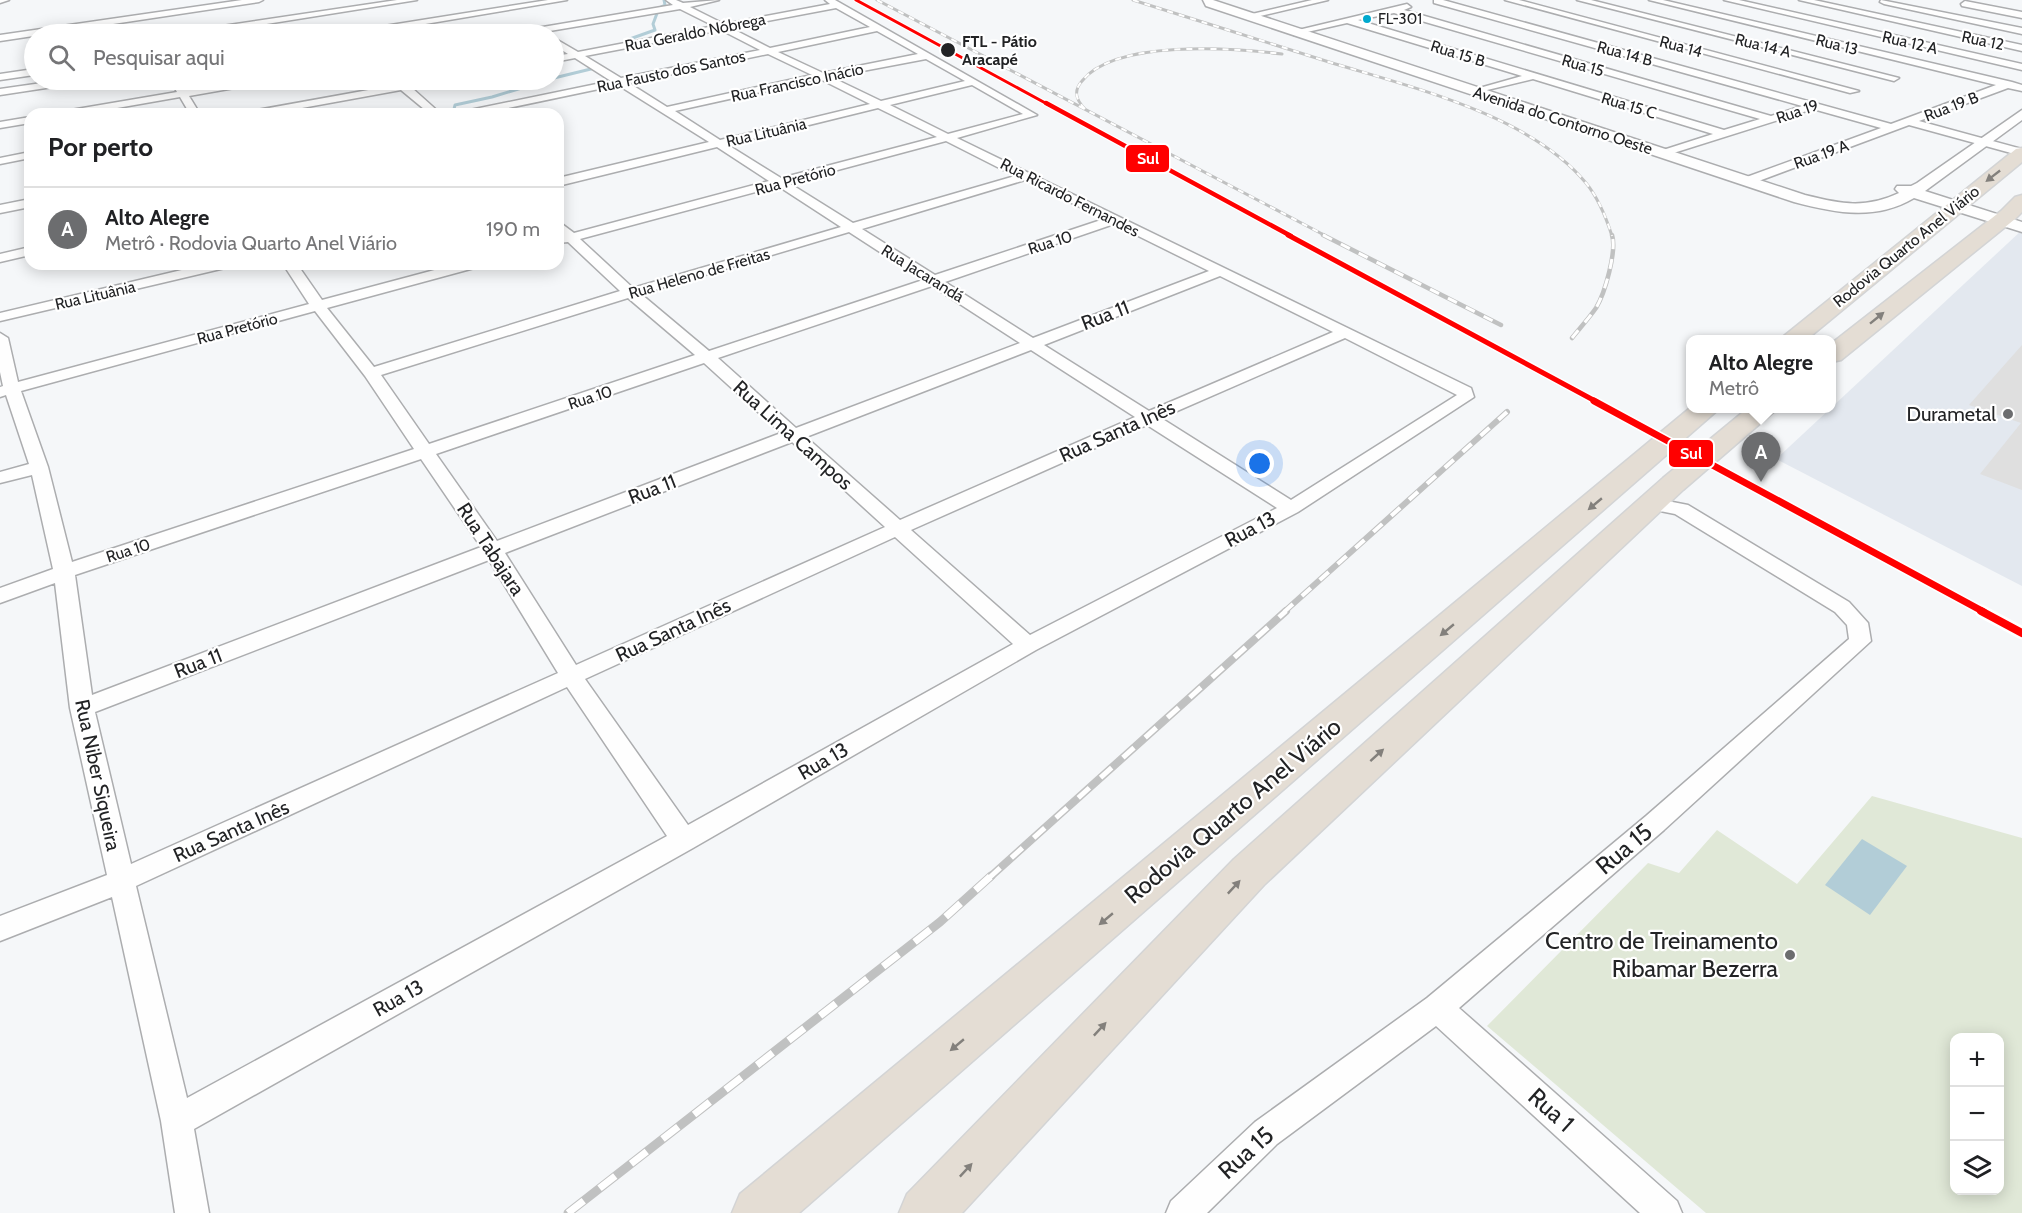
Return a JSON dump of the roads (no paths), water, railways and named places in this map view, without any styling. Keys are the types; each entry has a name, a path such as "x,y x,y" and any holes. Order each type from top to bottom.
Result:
{"highway":[{"name":"Rodovia Quarto Anel Viário","path":"1796,335 2022,153"},
{"name":"Rodovia Quarto Anel Viário","path":"1836,352 2015,216"},
{"name":"Rodovia Quarto Anel Viário","path":"926,1213 1249,872 1655,485 1704,413"},
{"name":"Rodovia Quarto Anel Viário","path":"759,1213 1655,485 1759,413"}],"street":[{"path":"0,1 4,0"},
{"path":"205,0 213,7"},
{"path":"103,24 259,0"},
{"path":"256,24 413,0"},
{"path":"486,0 512,15"},
{"path":"415,24 563,0"},
{"name":"Rua Ricardo Fernandes","path":"670,0 879,105 1347,332 1465,391 1466,397"},
{"path":"564,28 715,0"},
{"path":"1256,14 1324,0"},
{"name":"Rua 14","path":"1509,0 1662,41 1864,88"},
{"name":"Rua 14 A","path":"1581,0 1903,75"},
{"name":"Rua 13","path":"1653,0 2022,88"},
{"name":"Rua 12 A","path":"1728,0 2022,67"},
{"name":"Rua 12","path":"1803,0 2022,48"},
{"name":"Avenida do Contorno Oeste","path":"1210,1 1256,14 1299,31"},
{"name":"Avenida do Contorno Oeste","path":"1210,1 1752,179 1800,199 1851,209 1881,208 1899,201 1910,188 1985,142 2022,114"},
{"path":"1426,3 1440,1"},
{"name":"Rua 14 B","path":"1440,1 1894,128"},
{"path":"1781,30 1887,1 2022,31"},
{"path":"833,2 974,82"},
{"name":"Rua Geraldo Nóbrega","path":"564,57 723,27 833,2"},
{"path":"1955,2 2022,15"},
{"path":"1299,31 1416,5"},
{"path":"313,7 330,21"},
{"path":"1883,18 1914,8"},
{"name":"Rua 15","path":"1394,10 1771,119"},
{"path":"1661,20 1696,10"},
{"path":"138,18 142,24"},
{"name":"Rua 15 B","path":"1347,20 1534,76"},
{"path":"520,21 525,24"},
{"name":"Rua Fausto dos Santos","path":"494,108 878,28"},
{"path":"1579,40 1619,30"},
{"path":"1662,41 1703,30"},
{"path":"1832,42 1866,32"},
{"path":"0,38 24,36"},
{"name":"Rua Jacarandá","path":"564,47 667,110 935,280 1146,418 1291,508"},
{"path":"1491,63 1535,51"},
{"path":"1586,65 1627,54"},
{"name":"Rua Francisco Inácio","path":"667,110 927,56"},
{"name":"Avenida do Contorno Oeste","path":"1389,60 1486,89 1524,104"},
{"name":"Rua 19","path":"1669,152 1929,66"},
{"path":"0,77 24,73"},
{"path":"1486,89 1534,76"},
{"name":"Rua 15 C","path":"1534,76 1725,134"},
{"name":"Rua Lituânia","path":"564,181 974,82"},
{"name":"Rua Pretório","path":"565,239 1032,116 974,82"},
{"name":"Rua 19 B","path":"1894,128 2008,84"},
{"path":"0,92 24,88"},
{"path":"180,90 191,108"},
{"path":"98,108 201,90"},
{"path":"280,108 366,90"},
{"path":"407,90 429,108"},
{"path":"1797,110 1877,134"},
{"path":"0,125 24,121"},
{"path":"1911,122 2022,153"},
{"name":"Rua 19 A","path":"1752,179 1894,128"},
{"path":"0,161 24,156"},
{"name":"Rua Heleno de Freitas","path":"371,373 630,293 1027,176"},
{"path":"1910,188 2015,216"},
{"path":"0,209 24,204"},
{"name":"Rua 10","path":"0,596 64,572 1115,220"},
{"name":"Rua Lima Campos","path":"565,239 707,357 1028,645"},
{"path":"0,258 24,252"},
{"name":"Rua Lituânia","path":"0,317 200,270"},
{"name":"Rua Tabajara","path":"294,270 318,306 371,373 493,550 572,676 684,840"},
{"name":"Rua Pretório","path":"6,390 451,270"},
{"name":"Rua 11","path":"82,708 1221,271"},
{"name":"Rua Santa Inês","path":"0,929 121,881 898,527 1347,332"},
{"name":"Rua Niber Siqueira","path":"0,338 6,390 39,467 64,572 82,708 177,1121 192,1213"},
{"name":"Rua 13","path":"177,1121 684,840 1028,645 1291,508 1466,397"},
{"path":"0,478 39,467"},
{"name":"Rua 15","path":"1183,1213 1266,1133 1437,1008 1655,823 1860,641 1857,623 1842,607 1681,509 1655,485"},
{"name":"Rua 1","path":"1437,1008 1665,1213"}],"water":[{"path":"1862,839 1907,866 1870,915 1825,885"}],"waterway":[{"path":"621,48 627,40 655,30 653,24 659,8 665,5 664,0"},
{"path":"564,76 595,68 592,66"},
{"path":"454,108 455,105 515,90"}],"railway":[{"path":"877,0 1326,236"},
{"path":"1133,0 1432,93 1502,121 1534,139 1562,159 1586,183 1602,208 1612,236"},
{"path":"1085,109 1077,95 1079,85 1098,68 1120,58 1147,52 1206,49 1282,54"},
{"path":"1323,235 1501,325"},
{"path":"1572,338 1596,308 1603,293 1612,261 1612,235"},
{"path":"1284,612 1507,412"},
{"path":"989,878 1286,611"},
{"path":"568,1213 940,922 991,876"}],"place":[{"name":"FL-301","path":"1367,19"},
{"name":"FTL - Pátio Aracapé","path":"948,50"},
{"name":"Durametal","path":"2008,414"},
{"name":"Alto Alegre","path":"1761,482"},
{"name":"Centro de Treinamento Ribamar Bezerra","path":"1790,955"}]}
